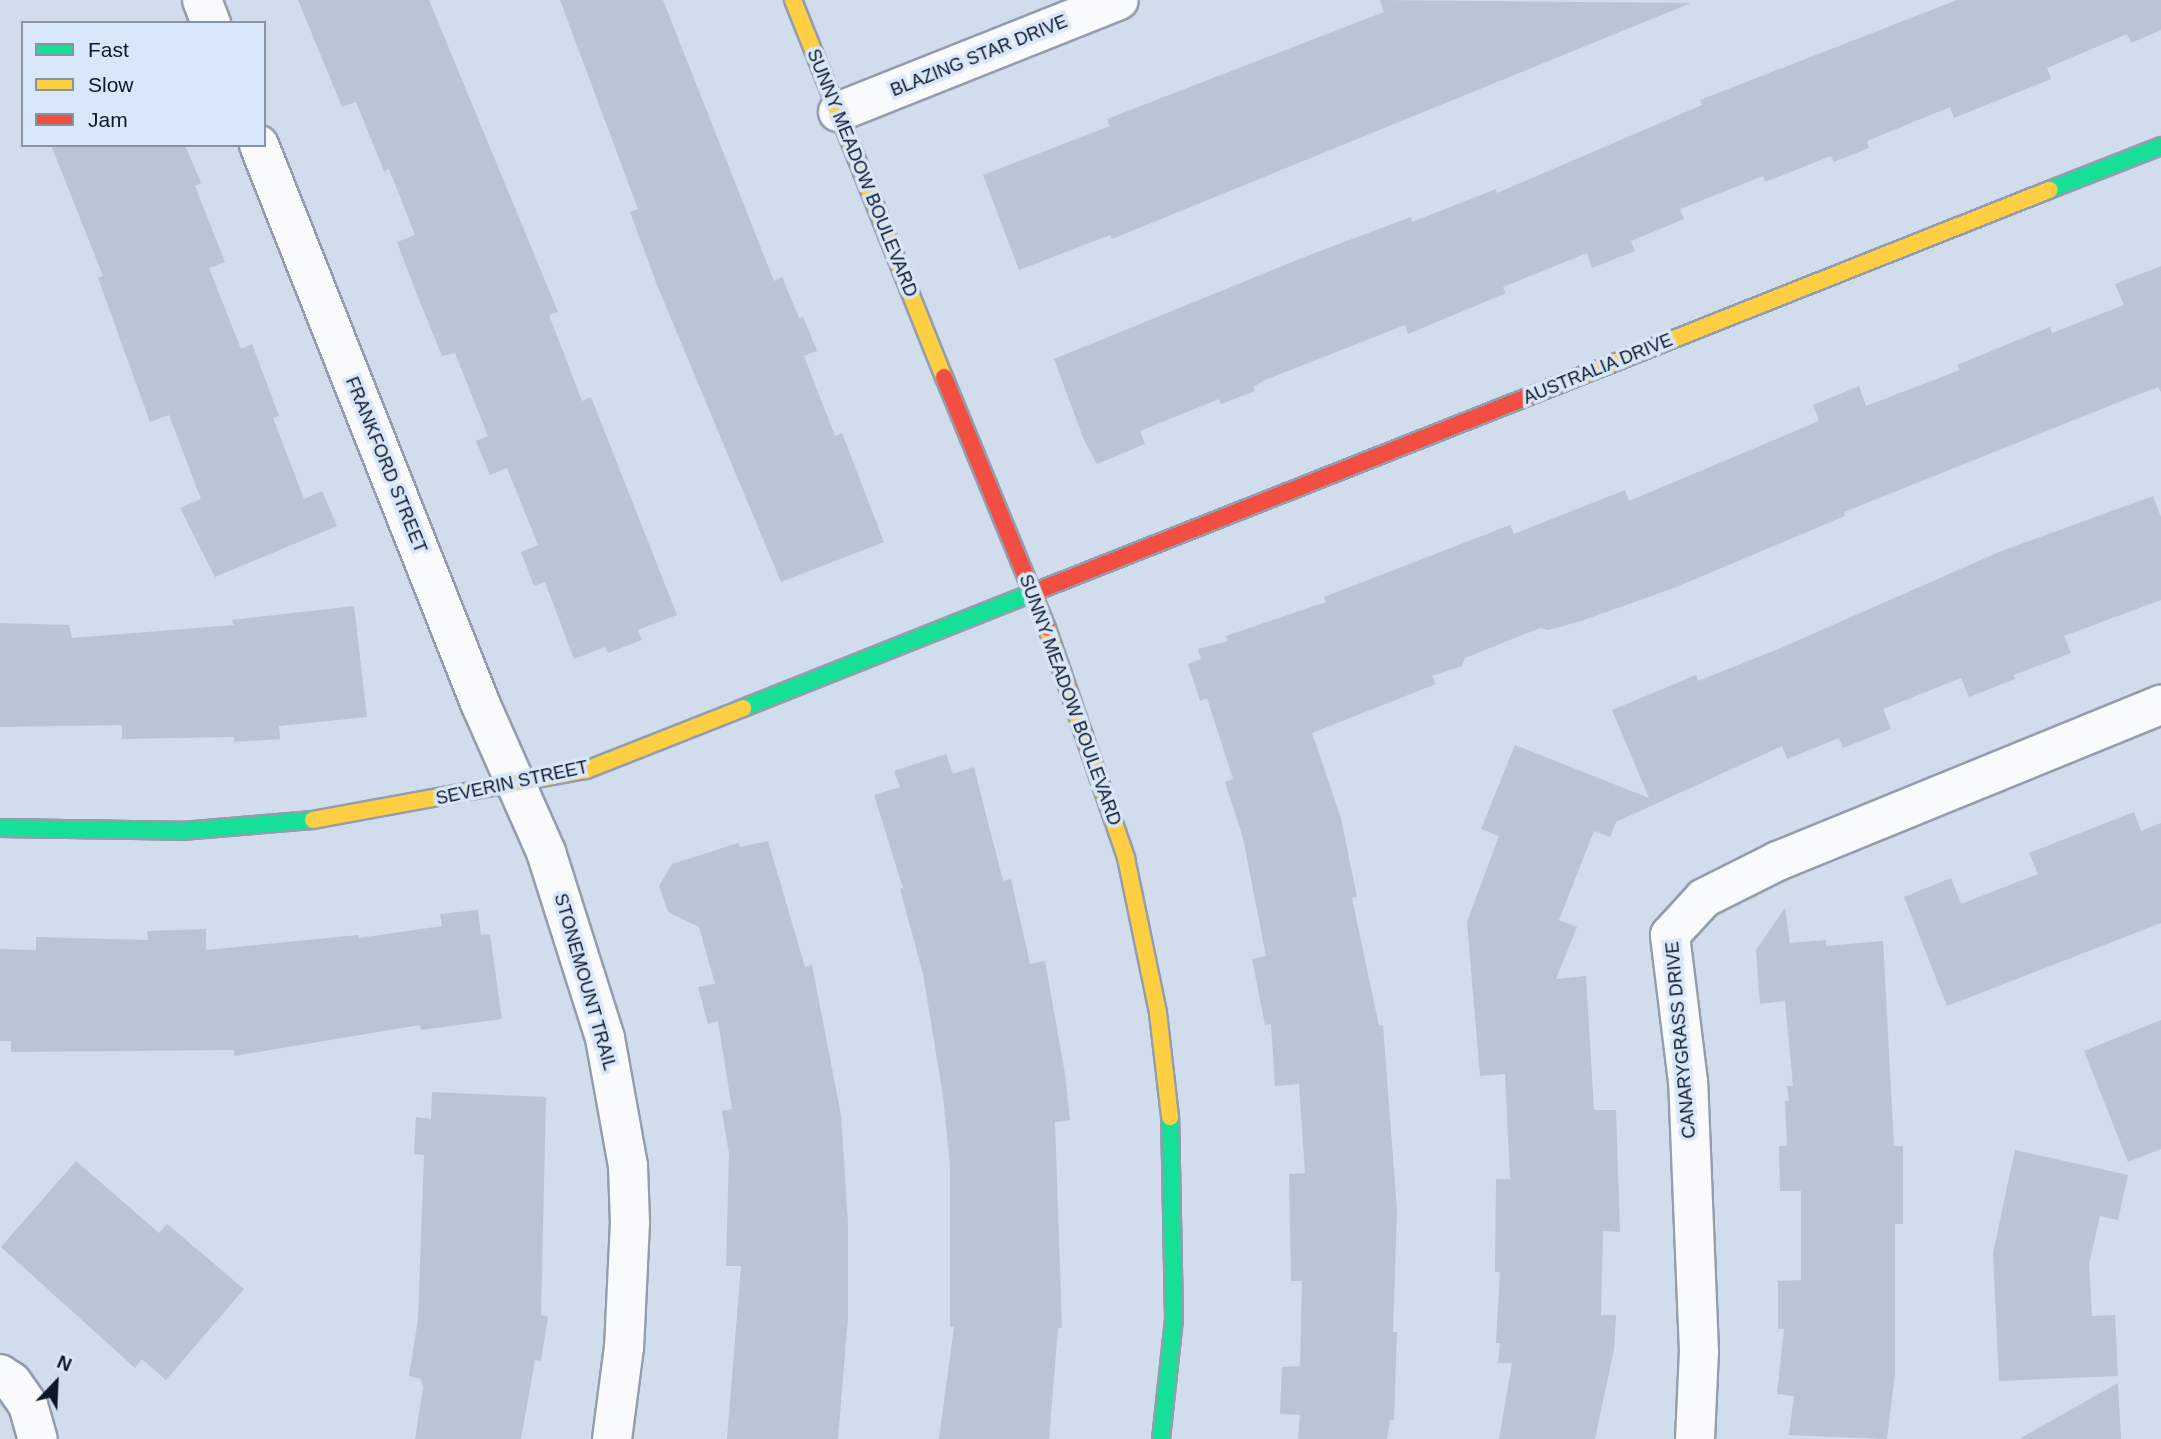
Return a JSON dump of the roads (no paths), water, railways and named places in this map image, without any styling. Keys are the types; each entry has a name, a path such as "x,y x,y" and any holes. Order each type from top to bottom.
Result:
{"street":[{"path":"202,0 210,21"},
{"name":"SUNNY MEADOW BOULEVARD","path":"793,0 1034,592 1126,859 1158,1013 1170,1111 1174,1320 1161,1439"},
{"name":"BLAZING STAR DRIVE","path":"838,112 1119,0"},
{"name":"AUSTRALIA DRIVE","path":"1034,592 2161,146"},
{"name":"FRANKFORD STREET","path":"261,147 516,784"},
{"name":"SEVERIN STREET","path":"0,828 238,828 355,815 586,770 1034,592"},
{"name":"CANARYGRASS DRIVE","path":"1695,1439 1699,1352 1688,1082 1670,934 1704,898 1778,861 2161,705"},
{"name":"STONEMOUNT TRAIL","path":"516,784 546,852 588,981 619,1104 630,1222 624,1347 612,1439"},
{"path":"0,1374 12,1382 28,1405 38,1439"}]}
